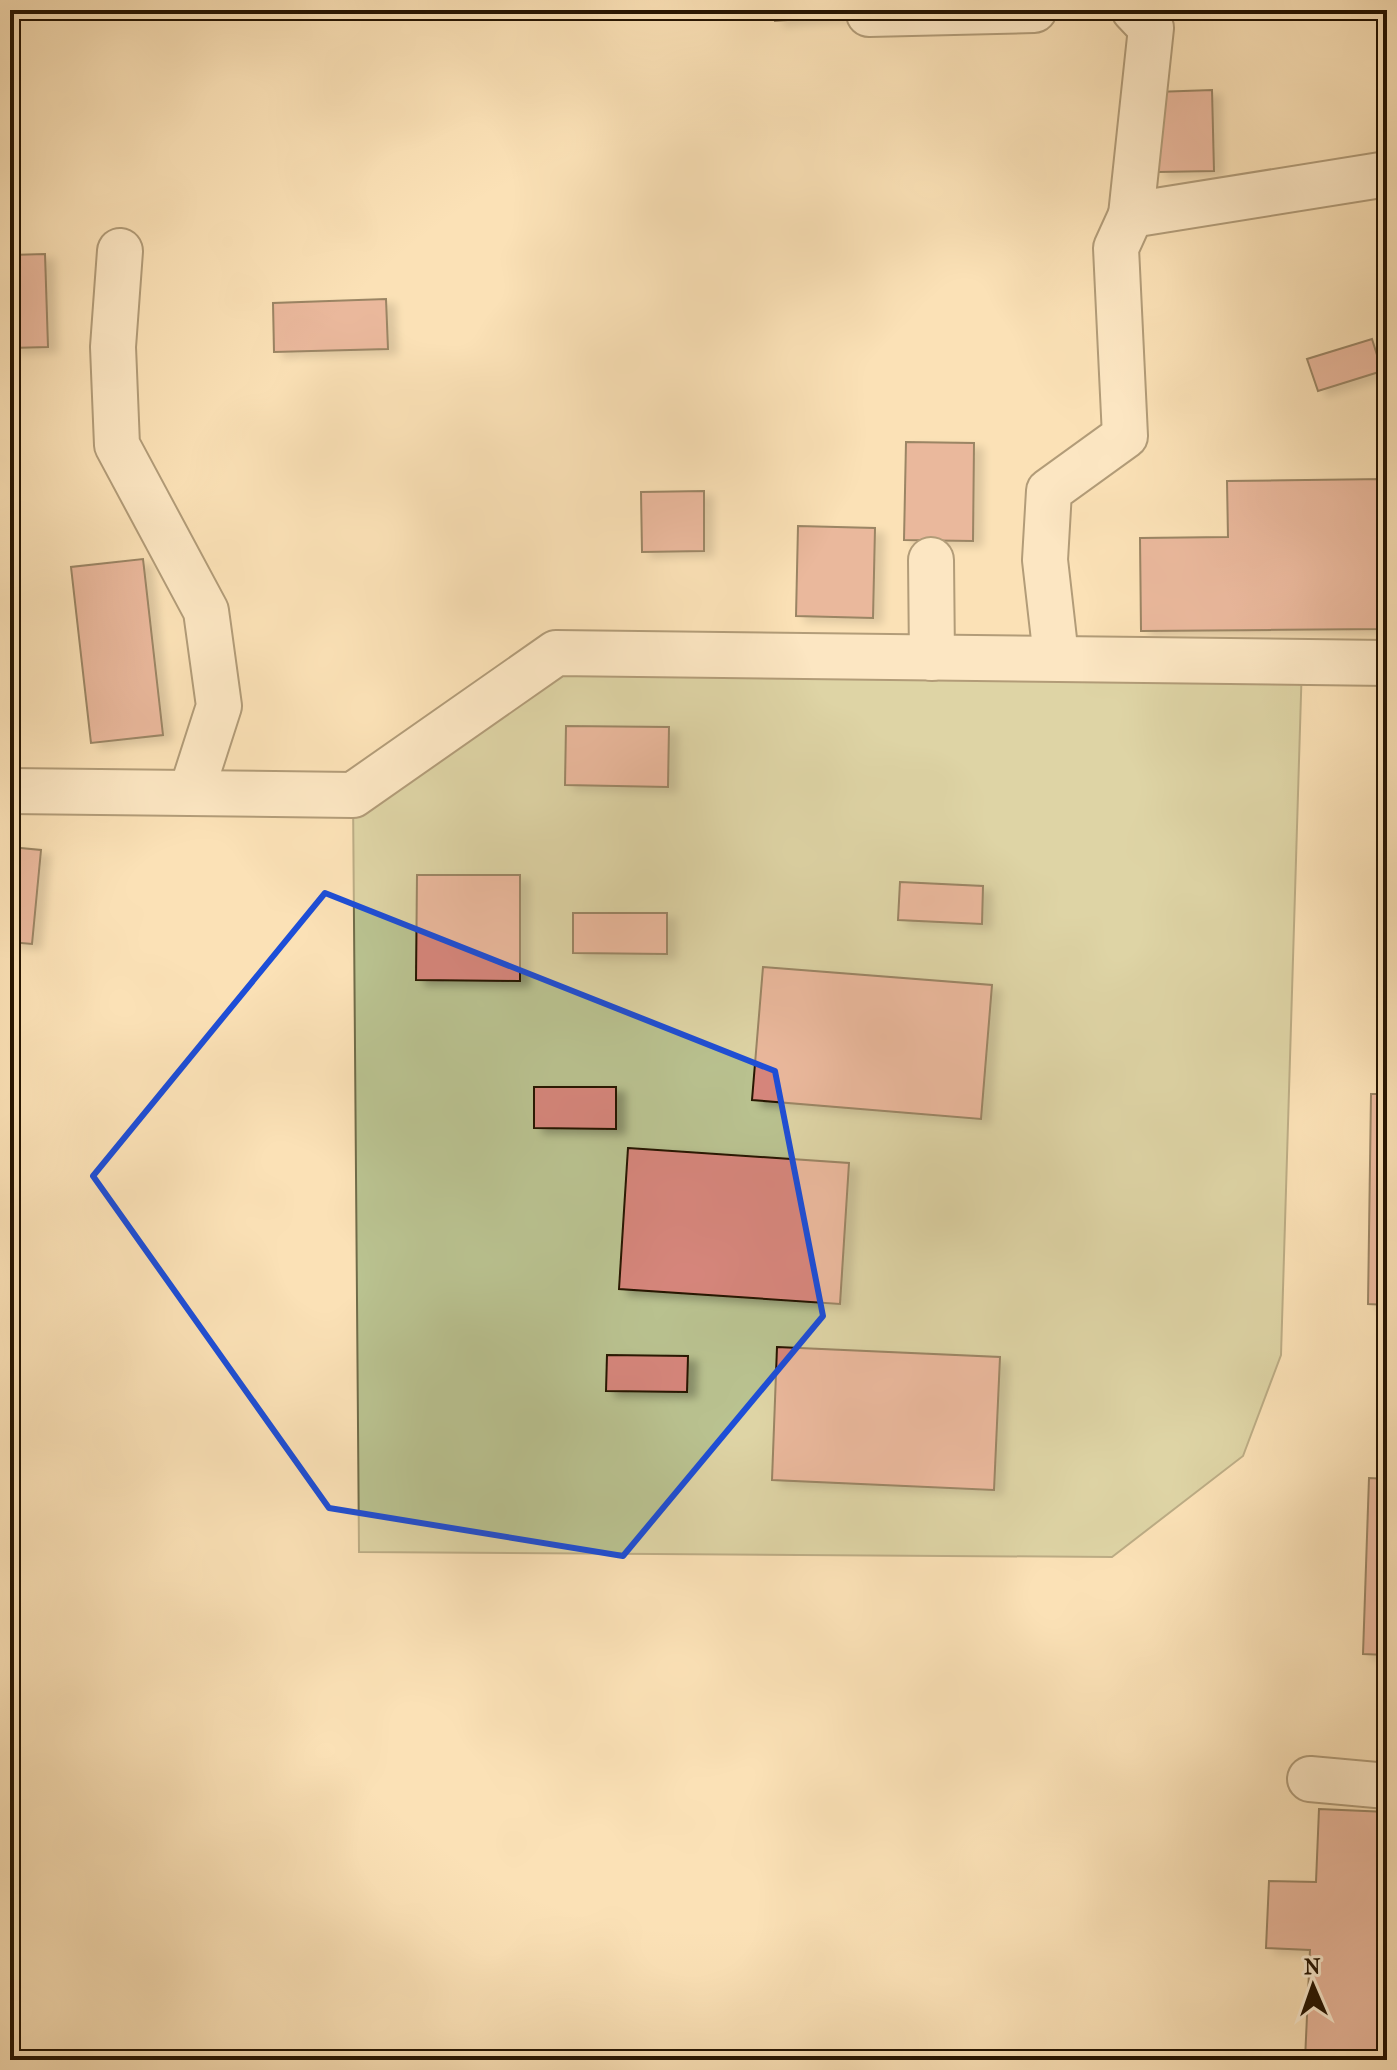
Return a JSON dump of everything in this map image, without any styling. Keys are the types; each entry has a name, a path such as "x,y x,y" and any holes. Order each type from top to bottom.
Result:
{"street":[{"path":"869,14 1034,10"},
{"path":"1056,657 1045,560 1049,491 1125,436 1116,248 1131,215 1151,28 1134,10"},
{"path":"1131,215 1387,174"},
{"path":"120,251 113,347 117,445 206,611 219,706 191,793"},
{"path":"931,560 932,658"},
{"path":"10,791 353,795 556,653 1387,663"},
{"path":"1310,1779 1387,1786"}],"highlighted area":[{"path":"325,893 775,1071 823,1316 623,1556 329,1508 93,1176"}],"green space":[{"path":"556,653 1302,662 1281,1355 1243,1456 1112,1557 359,1552 353,795"}],"building":[{"path":"775,10 842,10 842,16 775,21"},
{"path":"1387,34 1387,111 1381,35"},
{"path":"1212,90 1214,171 1158,172 1155,92"},
{"path":"45,254 48,347 10,348 10,255"},
{"path":"386,299 388,349 274,352 273,303"},
{"path":"1372,339 1382,371 1318,391 1307,359"},
{"path":"1387,402 1387,433 1378,405"},
{"path":"906,442 974,443 973,541 904,540"},
{"path":"1384,479 1385,629 1141,631 1140,538 1228,537 1227,481"},
{"path":"704,491 704,551 642,552 641,492"},
{"path":"798,526 875,528 873,618 796,616"},
{"path":"143,559 163,735 91,743 71,567"},
{"path":"566,726 669,727 668,787 565,785"},
{"path":"10,847 41,850 32,944 10,942"},
{"path":"417,875 520,875 520,981 416,980"},
{"path":"900,882 983,886 982,924 898,920"},
{"path":"573,913 667,913 667,954 573,953"},
{"path":"763,967 992,985 981,1119 752,1100"},
{"path":"534,1087 616,1087 616,1129 534,1128"},
{"path":"1371,1094 1387,1094 1387,1305 1368,1304"},
{"path":"628,1148 849,1163 840,1304 619,1289"},
{"path":"777,1347 1000,1357 994,1490 772,1480"},
{"path":"607,1355 688,1356 687,1392 606,1391"},
{"path":"1369,1478 1387,1479 1387,1655 1363,1654"},
{"path":"1319,1809 1387,1812 1387,2060 1305,2060 1310,1950 1266,1948 1269,1881 1316,1882"}]}
